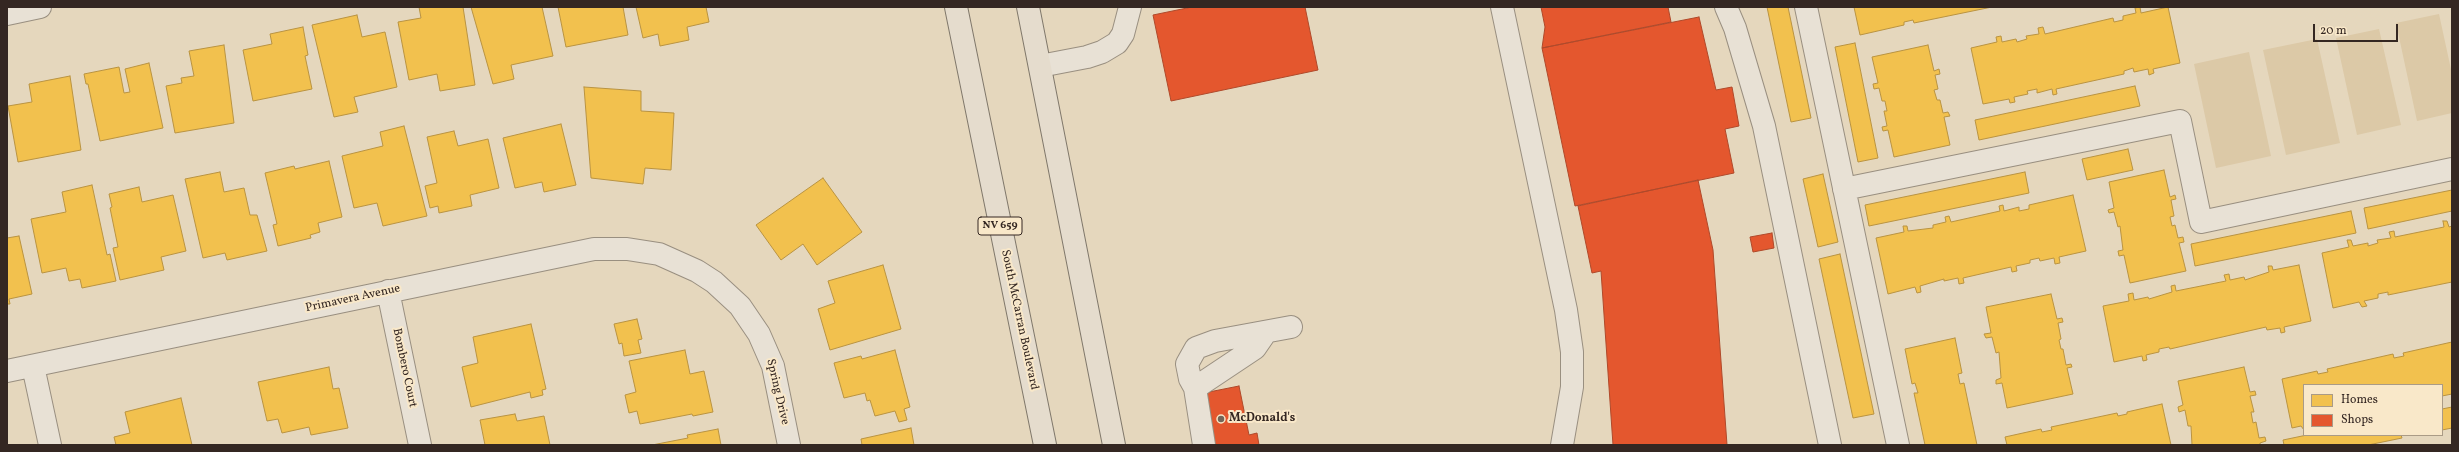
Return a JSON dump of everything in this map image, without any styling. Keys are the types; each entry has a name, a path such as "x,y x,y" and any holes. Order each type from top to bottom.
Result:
{"main road":[{"name":"South McCarran Boulevard","path":"956,7 1045,445"},
{"path":"1028,7 1114,445"}],"street":[{"path":"7,14 40,7"},
{"path":"1502,7 1566,310 1572,352 1572,387 1562,445"},
{"path":"1726,7 1735,28 1764,126 1830,445"},
{"path":"1806,7 1898,445"},
{"path":"1040,66 1087,57 1112,46 1123,34 1133,8"},
{"path":"1844,189 2180,121 2201,222 2452,169"},
{"name":"Primavera Avenue","path":"7,371 594,249 627,249 659,254 697,271"},
{"name":"Spring Drive","path":"697,271 714,282 740,306 759,334 773,366 789,445"},
{"name":"Bombero Court","path":"388,291 420,445"},
{"path":"1204,445 1195,388 1190,379 1186,364 1196,348 1215,341 1291,327"},
{"path":"1195,388 1255,348 1266,332"},
{"path":"33,366 50,445"}],"shaded area":[{"path":"2439,14 2452,74 2452,113 2417,121 2396,23"},
{"path":"2379,29 2401,125 2357,135 2336,38"},
{"path":"2317,39 2340,143 2286,155 2263,50"},
{"path":"2249,52 2271,156 2216,168 2194,64"}],"building: Homes":[{"path":"419,7 463,7 475,85 440,91 437,74 409,80 398,22 421,18"},
{"path":"471,7 542,7 553,56 511,65 514,79 493,84"},
{"path":"558,7 623,7 628,35 566,47"},
{"path":"636,7 706,7 709,22 687,27 689,40 660,46 658,34 643,38"},
{"path":"1767,7 1788,7 1811,118 1791,122"},
{"path":"1854,7 1992,7 1914,23 1913,20 1904,22 1904,25 1860,35"},
{"path":"2140,7 2141,13 2168,7 2180,63 2153,69 2154,73 2149,75 2148,69 2134,72 2133,68 2124,71 2124,74 2056,89 2057,94 2053,95 2052,89 2037,93 2037,89 2027,91 2028,94 2014,97 2015,102 2010,103 2009,99 1983,104 1971,48 1997,42 1996,37 2001,36 2002,42 2016,39 2017,42 2027,39 2026,36 2039,34 2038,28 2043,27 2045,34 2113,18 2114,22 2123,20 2123,16 2136,13 2135,8"},
{"path":"357,15 362,37 385,32 397,87 354,97 358,112 334,117 312,25"},
{"path":"303,27 308,55 305,56 312,89 253,101 243,50 272,44 270,34"},
{"path":"1855,43 1878,158 1858,162 1835,47"},
{"path":"224,45 234,123 175,133 166,86 182,83 181,78 194,76 189,51"},
{"path":"1928,45 1934,71 1939,69 1940,74 1935,75 1938,89 1934,90 1937,100 1940,100 1943,113 1948,112 1950,116 1944,117 1950,145 1894,157 1888,130 1883,131 1882,127 1887,126 1884,111 1887,111 1885,101 1882,101 1879,88 1874,89 1873,84 1878,83 1872,57"},
{"path":"149,63 163,128 100,141 88,84 86,84 84,74 119,67 124,93 130,92 125,69"},
{"path":"70,76 81,150 18,162 8,106 32,102 29,84"},
{"path":"2135,86 2140,106 1979,140 1975,120"},
{"path":"584,87 641,91 641,111 674,113 671,170 645,168 643,184 591,178"},
{"path":"561,124 576,185 544,192 542,182 515,188 503,138"},
{"path":"404,126 427,216 383,226 377,203 354,208 342,156 383,146 380,132"},
{"path":"454,131 458,146 488,139 499,188 470,195 472,206 439,213 438,206 430,208 425,186 437,183 427,137"},
{"path":"2128,149 2133,170 2087,180 2082,159"},
{"path":"329,161 342,217 318,223 320,232 310,235 311,238 278,246 273,225 277,224 265,173 294,166 295,169"},
{"path":"2164,170 2170,197 2175,195 2176,199 2171,200 2174,216 2170,217 2172,226 2175,225 2178,238 2183,237 2184,242 2179,243 2186,271 2130,283 2124,255 2119,256 2118,251 2123,250 2120,226 2118,227 2114,212 2109,213 2108,210 2114,208 2109,182"},
{"path":"220,172 224,192 244,188 250,215 257,215 267,251 227,260 225,253 203,258 185,179"},
{"path":"2025,172 2029,193 1869,226 1865,205"},
{"path":"1823,174 1838,242 1818,247 1803,179"},
{"path":"823,178 862,232 817,265 803,244 781,260 756,225"},
{"path":"92,185 107,255 110,254 116,281 82,288 80,279 69,281 66,268 42,273 31,219 66,212 62,192"},
{"path":"139,187 142,202 173,195 186,251 161,257 164,270 120,280 113,248 118,247 110,208 112,207 109,194"},
{"path":"2452,190 2452,211 2368,229 2364,208"},
{"path":"2073,195 2086,251 2059,257 2060,263 2055,264 2054,258 2040,261 2039,258 2030,260 2030,263 2016,266 2017,271 2012,272 2011,267 1963,278 1964,283 1959,284 1958,278 1944,281 1944,279 1920,286 1921,292 1917,293 1915,287 1888,294 1876,238 1904,232 1903,226 1907,226 1908,231 1933,228 1933,225 1946,222 1945,217 1949,216 1951,222 2000,211 1999,206 2003,205 2004,211 2019,207 2019,211 2029,209 2029,205"},
{"path":"2351,211 2356,233 2195,266 2191,244"},
{"path":"2443,221 2447,221 2449,227 2452,226 2452,282 2388,295 2388,292 2378,294 2378,298 2364,301 2367,306 2362,307 2359,302 2333,308 2322,253 2349,247 2347,240 2351,240 2353,246 2368,243 2368,246 2378,243 2377,240 2391,238 2389,232 2394,231 2395,237 2444,227"},
{"path":"19,236 32,294 9,299 10,304 7,304 7,238"},
{"path":"1840,254 1874,414 1853,418 1819,259"},
{"path":"883,265 901,329 830,350 818,309 835,303 828,281"},
{"path":"2299,265 2311,321 2284,327 2285,332 2281,333 2280,328 2267,330 2266,327 2170,349 2169,347 2159,349 2159,352 2146,355 2147,360 2143,361 2142,356 2114,362 2103,306 2129,301 2128,294 2133,293 2134,300 2148,297 2149,299 2172,292 2171,286 2175,285 2176,291 2226,281 2224,275 2229,274 2230,280 2244,277 2245,280 2269,272 2268,266 2272,266 2273,270"},
{"path":"2051,294 2057,319 2062,318 2063,322 2058,323 2061,339 2059,340 2061,349 2063,349 2066,365 2071,364 2072,367 2067,368 2073,394 2007,408 2002,383 1996,384 1996,380 2001,378 1999,352 1996,353 1992,337 1986,338 1984,334 1991,333 1986,307"},
{"path":"637,319 642,339 638,340 641,353 624,356 622,343 619,344 614,324"},
{"path":"531,324 546,389 542,390 543,395 531,398 530,392 471,407 462,367 478,363 473,337"},
{"path":"1955,338 1962,373 1958,374 1960,384 1964,383 1977,445 1925,445 1914,393 1918,393 1915,383 1912,384 1905,349"},
{"path":"2452,342 2452,394 2443,396 2443,384 2303,384 2303,429 2301,426 2292,428 2282,379 2317,371 2318,374 2328,372 2327,369 2393,354 2394,358 2404,356 2403,353"},
{"path":"685,350 690,374 704,371 713,412 693,416 692,414 640,424 637,411 629,413 625,395 636,392 629,361"},
{"path":"895,350 910,407 904,409 907,420 899,422 895,411 875,416 870,400 867,401 865,393 844,398 834,363 861,356 862,359"},
{"path":"329,367 333,389 339,388 348,428 311,435 309,427 282,433 278,419 267,421 258,382"},
{"path":"2244,367 2250,392 2255,391 2256,395 2250,396 2254,412 2251,412 2253,423 2256,422 2259,438 2265,437 2266,441 2260,443 2260,445 2192,445 2191,426 2188,426 2185,410 2179,412 2178,407 2183,405 2178,381"},
{"path":"181,398 192,445 116,445 114,437 130,433 125,412"},
{"path":"2162,404 2171,445 2007,445 2005,437 2041,429 2042,432 2052,430 2051,427 2117,413 2118,416 2127,414 2127,412"},
{"path":"2452,407 2452,428 2443,430 2443,409"},
{"path":"515,414 517,421 544,416 550,445 485,445 480,420"},
{"path":"911,428 914,445 862,445 861,439"},
{"path":"718,429 721,445 652,445 688,438 687,435"},
{"path":"2303,436 2401,436 2402,438 2368,445 2284,445 2283,440"}],"building: Shops":[{"path":"1192,7 1305,7 1318,70 1171,101 1153,15"},
{"path":"1541,7 1668,7 1671,22 1542,48 1545,27"},
{"path":"1699,17 1716,90 1732,87 1739,126 1725,129 1734,173 1575,206 1542,48"},
{"path":"1698,180 1713,250 1727,445 1613,445 1601,271 1592,273 1578,206"},
{"path":"1772,233 1774,248 1753,252 1750,237"},
{"name":"McDonald's","path":"1239,386 1249,435 1257,433 1259,445 1215,445 1204,393"}],"place":[{"name":"McDonald's","path":"1221,419"}]}
